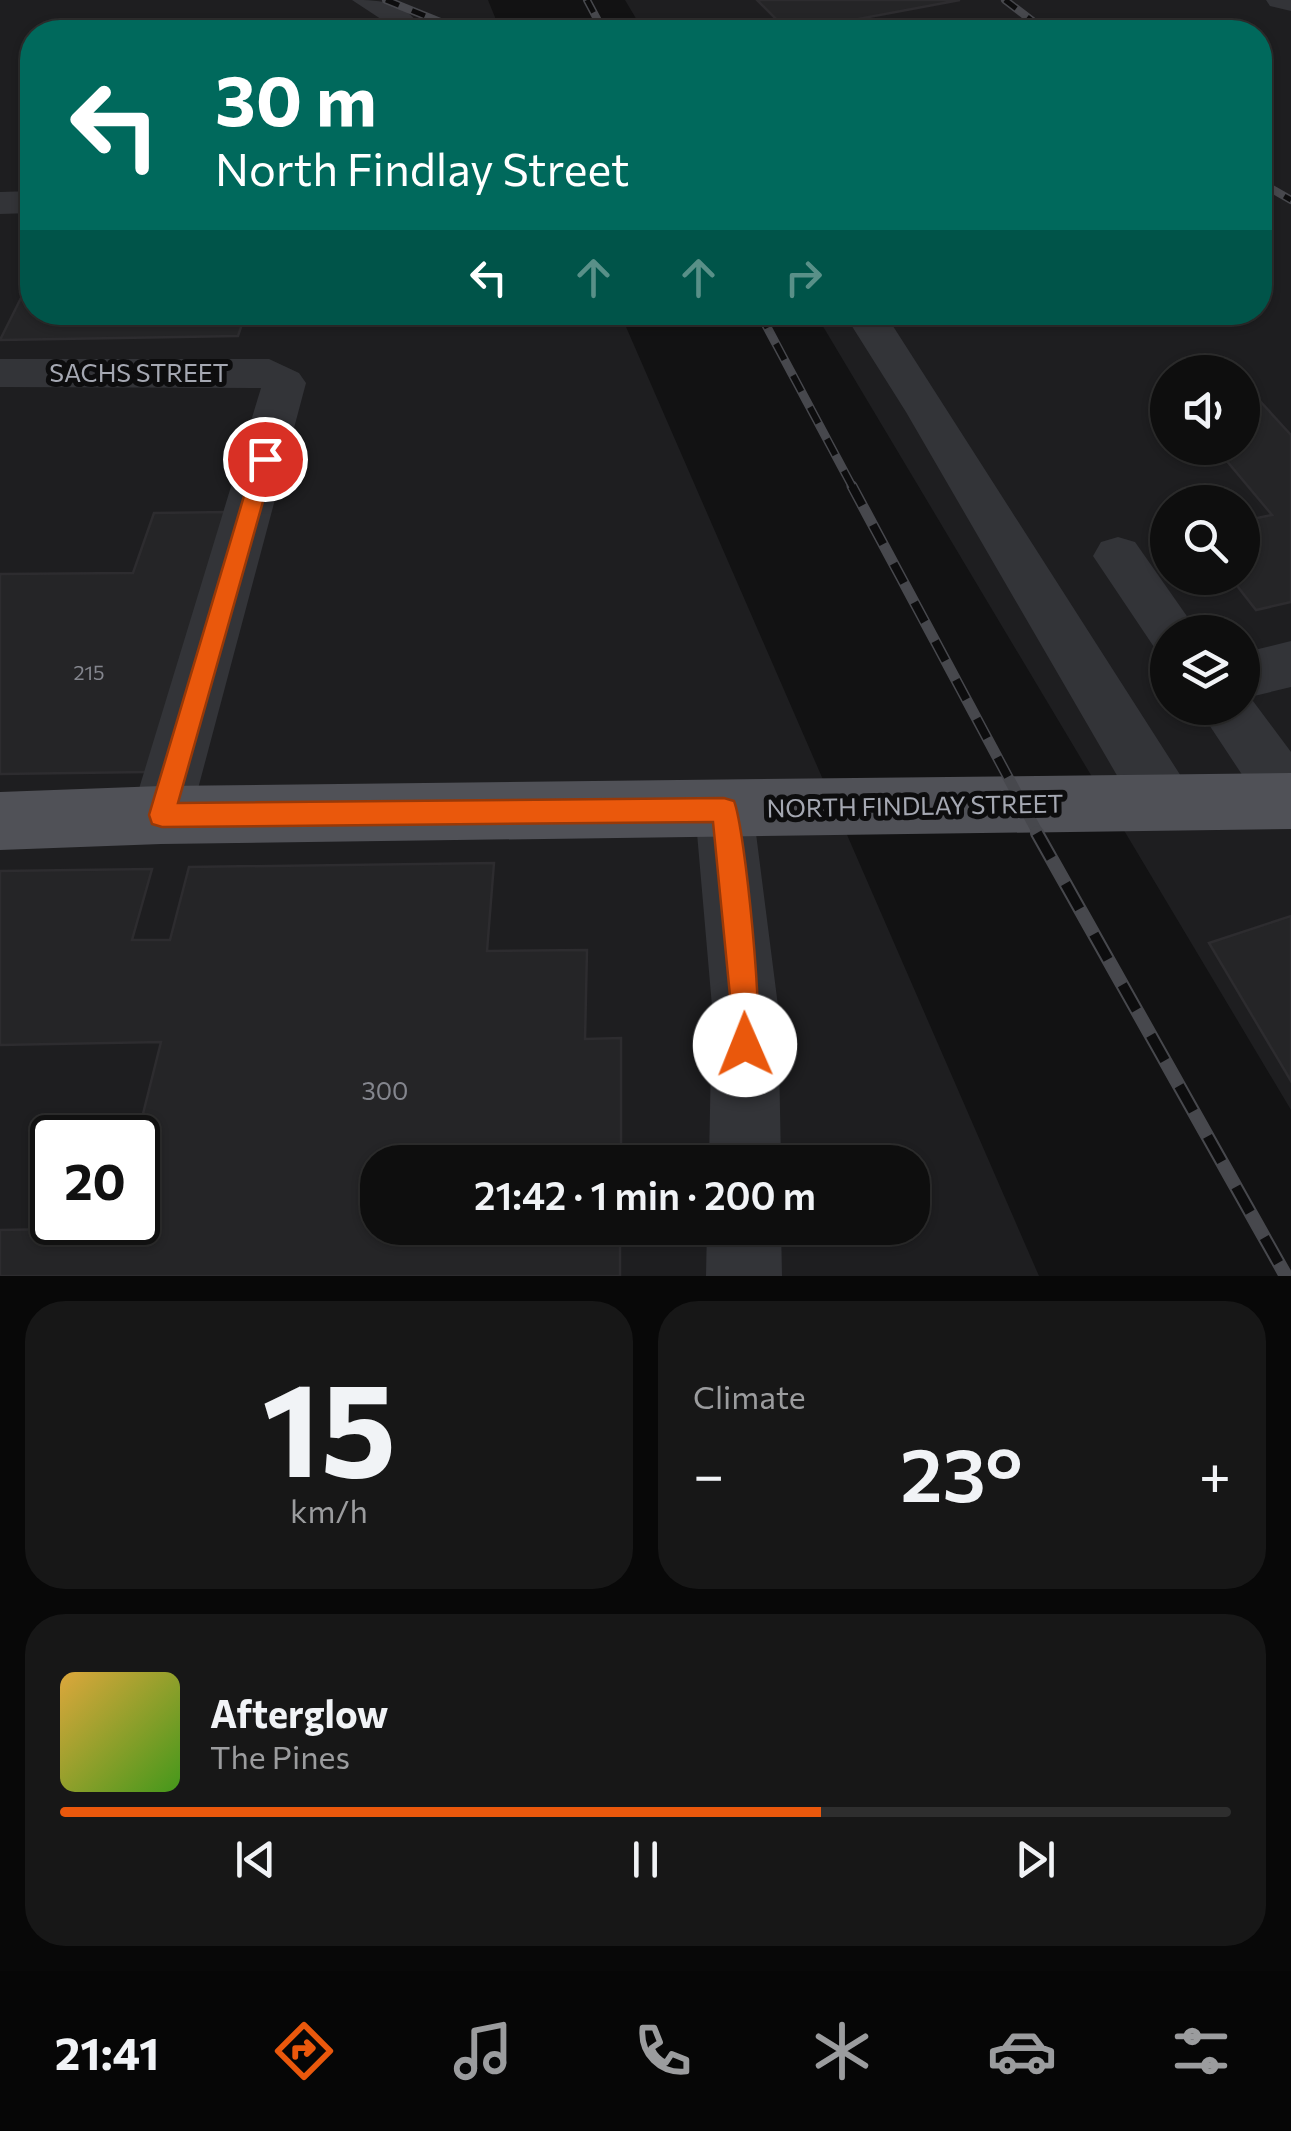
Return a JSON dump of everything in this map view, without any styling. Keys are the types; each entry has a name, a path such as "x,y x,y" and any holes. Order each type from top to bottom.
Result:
{"main road":[{"name":"NORTH FINDLAY STREET","path":"0,821 162,815 1291,800"}],"street":[{"path":"366,0 402,20"},
{"path":"1280,0 1291,2"},
{"path":"872,325 1166,803"},
{"name":"SACHS STREET","path":"0,373 278,376 284,389 162,815"},
{"path":"1118,556 1160,615"},
{"path":"1260,672 1291,664"},
{"path":"1238,725 1291,800"},
{"path":"724,810 746,1006 744,1145"},
{"path":"744,1245 744,1276"}],"shaded area":[{"path":"0,0 488,0 496,20 20,20 20,325 625,325 1039,1276 0,1276"},
{"path":"625,0 1291,0 1291,1110 822,325 1272,325 1272,20 637,20"}],"building":[{"path":"757,0 960,0 853,20 777,20"},
{"path":"20,300 20,325 242,325 238,336 0,340"},
{"path":"1260,401 1291,435 1291,602 1256,610 1244,595 1260,595 1260,517 1272,515 1260,501 1260,485 1247,485 1230,465 1260,465"},
{"path":"227,512 147,772 0,774 0,574 133,573 154,513"},
{"path":"494,863 487,951 587,950 585,1039 621,1038 621,1145 360,1145 360,1245 620,1245 620,1276 0,1276 0,1230 30,1229 30,1245 160,1245 160,1115 143,1115 161,1042 0,1045 0,871 152,869 132,940 170,940 189,867"},
{"path":"1291,916 1291,1081 1209,943"}],"railway":[{"path":"386,0 435,20"},
{"path":"587,0 598,20"},
{"path":"1005,0 1031,20"},
{"path":"1272,189 1291,200"},
{"path":"766,325 853,488"},
{"path":"852,486 1039,835"},
{"path":"1037,833 1286,1276"}],"route":[{"path":"265,459 162,815 724,810 746,1006 745,1045"}]}
